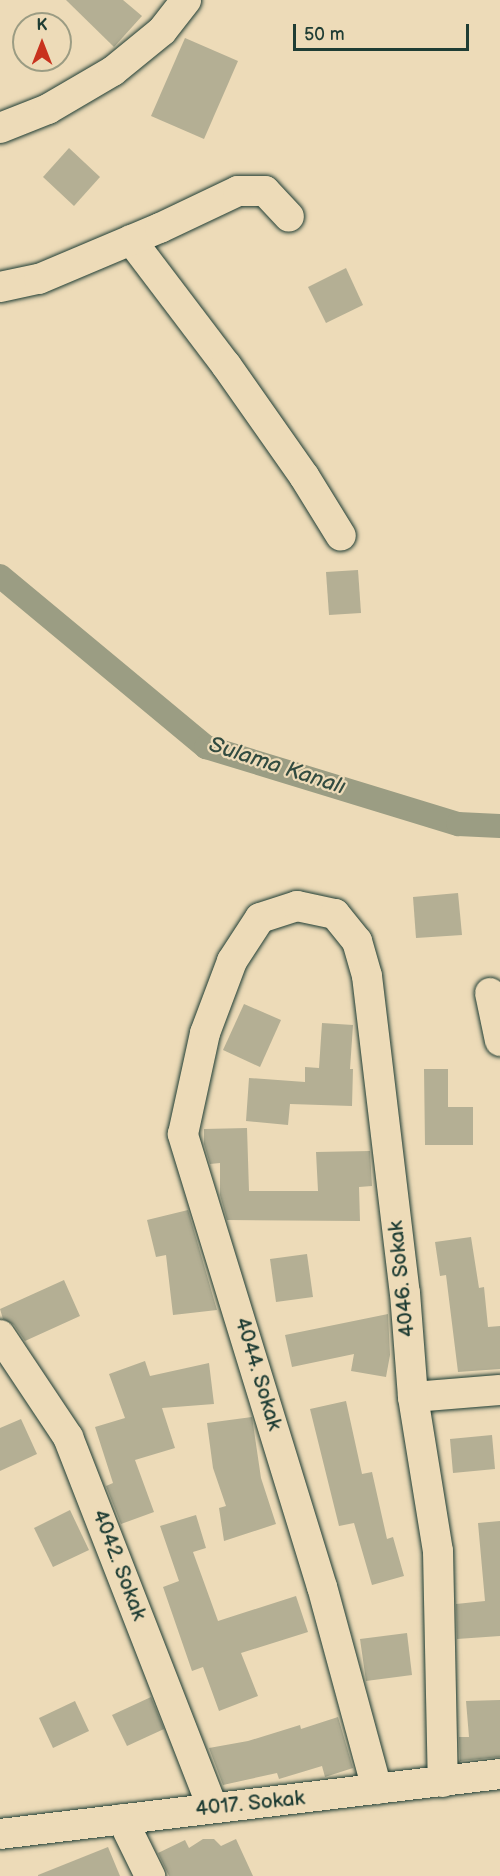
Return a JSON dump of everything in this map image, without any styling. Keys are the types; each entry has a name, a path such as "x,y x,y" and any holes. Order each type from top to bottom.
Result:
{"street":[{"path":"0,128 48,109 114,71 162,31 186,0"},
{"path":"0,287 39,279 238,191 265,191 289,217"},
{"path":"131,240 226,364 304,476 341,536"},
{"name":"4046. Sokak","path":"232,961 260,918 297,906 335,914 357,941 367,976 404,1282 413,1397 438,1551 443,1782"},
{"name":"4044. Sokak","path":"232,961 205,1033 183,1134 313,1555 377,1789"},
{"path":"490,993 500,1041"},
{"name":"4042. Sokak","path":"0,1335 68,1437 213,1808"},
{"path":"413,1397 500,1390"},
{"name":"4017. Sokak","path":"0,1834 500,1774"},
{"path":"122,1819 150,1876"}],"building":[{"path":"66,0 123,0 142,16 114,47"},
{"path":"185,38 238,61 204,139 151,116"},
{"path":"69,148 100,177 74,206 43,177"},
{"path":"346,268 363,305 326,323 308,287"},
{"path":"358,570 361,613 329,615 326,572"},
{"path":"458,893 462,935 416,938 413,897"},
{"path":"244,1004 281,1020 260,1067 223,1050"},
{"path":"322,1023 353,1025 350,1069 353,1069 352,1106 290,1104 288,1125 246,1121 249,1078 305,1082 305,1067 319,1068"},
{"path":"424,1069 448,1069 448,1107 473,1107 473,1145 425,1145"},
{"path":"247,1128 249,1191 318,1191 316,1152 370,1151 372,1186 359,1187 360,1221 227,1220 220,1195 220,1163 210,1164 204,1144 204,1129"},
{"path":"188,1210 217,1310 173,1315 166,1255 156,1257 147,1220"},
{"path":"471,1237 479,1288 484,1287 488,1327 500,1326 500,1369 458,1372 446,1275 440,1276 435,1242"},
{"path":"307,1254 313,1297 276,1302 270,1259"},
{"path":"64,1280 80,1316 25,1341 14,1325 3,1319 0,1309"},
{"path":"388,1314 390,1355 386,1377 351,1371 354,1354 292,1367 285,1335"},
{"path":"145,1361 150,1376 209,1363 214,1404 162,1408 175,1448 135,1460 154,1512 121,1524 106,1486 113,1483 95,1427 125,1418 109,1374"},
{"path":"346,1401 362,1474 372,1472 387,1539 393,1537 404,1576 372,1585 354,1523 339,1526 310,1409"},
{"path":"252,1417 261,1478 276,1524 224,1541 219,1508 226,1506 213,1468 207,1423"},
{"path":"21,1419 37,1454 0,1471 0,1428"},
{"path":"492,1435 495,1469 453,1473 450,1439"},
{"path":"70,1510 89,1550 53,1567 34,1528"},
{"path":"196,1515 206,1548 193,1552 218,1621 296,1596 308,1632 241,1653 258,1696 219,1711 203,1667 192,1671 163,1587 179,1581 160,1526"},
{"path":"500,1521 500,1636 457,1639 456,1604 485,1601 478,1523"},
{"path":"407,1633 412,1675 366,1681 360,1639"},
{"path":"151,1697 164,1729 127,1746 112,1715"},
{"path":"500,1700 500,1757 460,1761 459,1737 469,1737 466,1701"},
{"path":"75,1701 89,1731 53,1748 39,1718"},
{"path":"338,1717 353,1768 325,1777 322,1766 279,1779 277,1773 223,1785 209,1748 248,1741 300,1725 301,1729"},
{"path":"203,1839 214,1839 221,1846 236,1839 253,1876 169,1876 158,1853 185,1840 189,1848"},
{"path":"108,1847 120,1876 38,1876 38,1875"}],"waterway":[{"name":"Sulama Kanalı","path":"0,576 206,747 458,824 500,826"}]}
